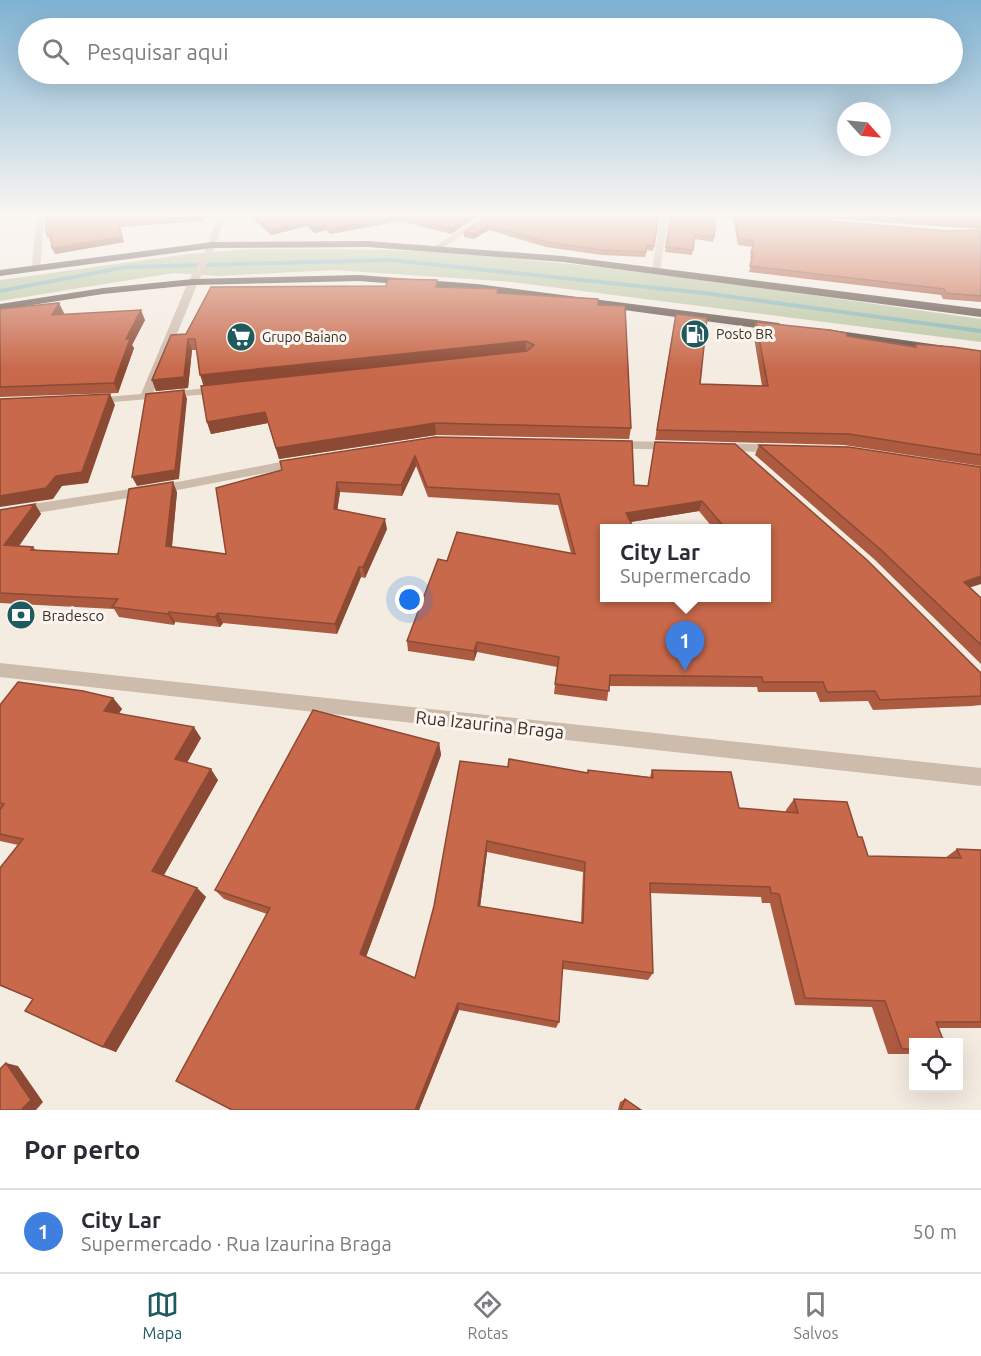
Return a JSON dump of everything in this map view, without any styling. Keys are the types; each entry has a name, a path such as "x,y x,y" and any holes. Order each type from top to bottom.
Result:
{"highway":[{"path":"0,273 36,266"},
{"path":"614,266 981,313"},
{"path":"0,307 103,291 193,282 359,278 440,282 981,355"}],"street":[{"path":"146,398 201,266"},
{"path":"656,270 657,266"},
{"path":"77,402 146,398 237,388"},
{"path":"592,445 687,446"},
{"path":"711,447 790,449"},
{"path":"735,447 752,463"},
{"path":"0,514 183,485 312,460"},
{"name":"Rua Izaurina Braga","path":"0,670 981,777"}],"green space":[{"path":"103,266 588,266 981,319 981,342 512,282 335,270 219,276 173,273 0,301 0,280"}],"building":[{"path":"750,266 981,266 981,296 946,293 944,289"},
{"path":"388,279 437,280 436,287 498,289 497,293 598,299 598,305 625,306 631,428 435,423 276,448 265,412 207,422 201,386 527,351 534,345 526,341 200,375 195,339 188,339 184,377 152,380 171,335 186,334 211,287 386,286"},
{"path":"59,303 52,315 141,310 126,339 130,339 114,383 0,387 0,309"},
{"path":"676,314 707,318 700,384 768,386 756,322 830,330 846,333 847,336 916,347 916,344 981,351 981,455 849,434 657,430"},
{"path":"184,390 175,470 132,477 146,394"},
{"path":"110,394 82,472 56,476 46,488 0,496 0,399"},
{"path":"435,437 632,441 634,485 648,486 655,442 735,444 867,560 981,673 981,696 880,700 875,691 827,692 823,682 763,682 762,677 610,675 609,691 555,684 559,657 477,642 474,651 407,641 438,559 447,561 457,532 575,554 559,494 427,487 415,456 401,485 337,482 334,509 385,519 363,567 359,567 335,624 218,613 215,617 169,612 168,614 112,607 118,599 0,593 0,510 35,504 4,545 33,547 31,550 118,554 129,489 173,482 166,546 226,554 216,488 282,470 280,461"},
{"path":"759,445 849,447 981,467 981,576 964,582 981,598 981,645 880,549"},
{"path":"18,682 83,691 113,698 104,711 194,727 175,759 211,769 152,871 197,888 103,1047 25,1011 33,999 0,985 0,868 23,839 0,834 0,810 4,804 0,803 0,705"},
{"path":"313,710 439,743 360,954 415,978 434,906 460,761 508,767 509,759 588,773 588,770 653,778 652,770 731,772 739,808 798,813 794,799 847,802 858,837 862,837 868,856 961,858 957,849 981,850 981,1022 936,1022 942,1038 909,1038 909,1049 902,1049 885,1001 805,998 779,894 771,893 770,887 650,883 653,973 563,961 559,1022 458,1003 415,1110 232,1110 176,1081 270,908 215,890","holes":["487,841 585,862 583,923 478,906"]},
{"path":"6,1063 31,1100 21,1110 0,1110 0,1069"},
{"path":"625,1099 641,1110 621,1110"}],"waterway":[{"path":"0,291 126,267 171,266"},
{"path":"446,266 704,293 981,331"}],"place":[{"name":"Posto BR","path":"695,334"},
{"name":"Grupo Baiano","path":"241,337"},
{"name":"Bradesco","path":"21,615"},
{"name":"City Lar","path":"685,671"}]}
